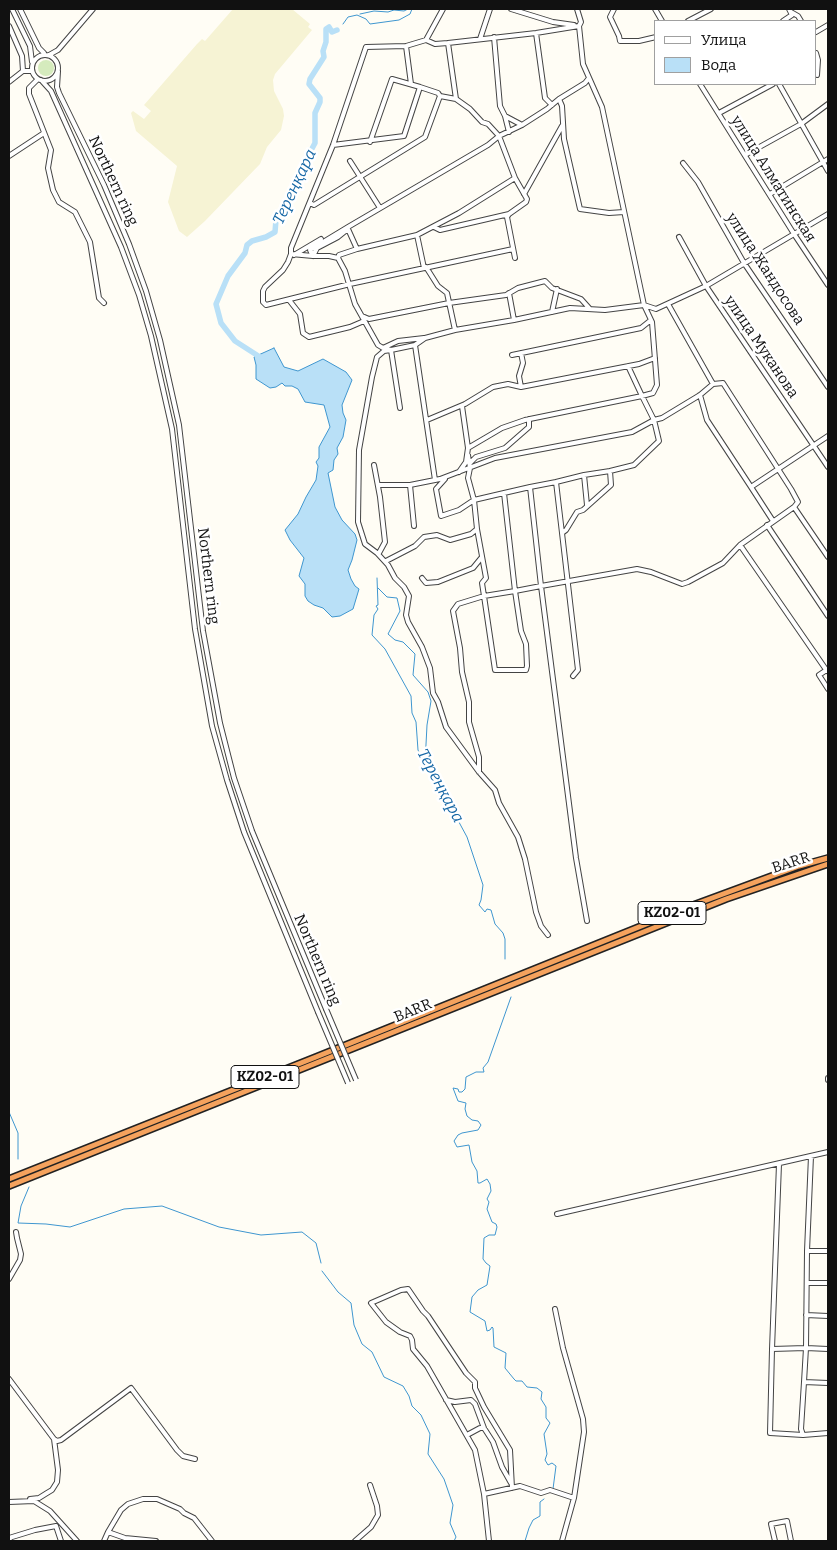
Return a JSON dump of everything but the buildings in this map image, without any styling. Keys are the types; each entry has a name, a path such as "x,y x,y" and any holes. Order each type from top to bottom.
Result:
{"highway":[{"name":"BARR","path":"9,1179 696,904 828,858"},
{"name":"BARR","path":"9,1186 726,899 828,864"}],"street":[{"path":"12,9 30,46 32,71 39,80"},
{"path":"20,9 39,48 58,62"},
{"path":"32,65 37,57 48,55 58,50 93,9"},
{"path":"426,40 444,9"},
{"path":"480,39 490,9"},
{"path":"511,9 554,22 579,26"},
{"path":"468,448 502,428 529,419 642,396 653,393 657,385 651,320 644,305 602,107 583,64 579,26 581,22 577,9"},
{"path":"614,9 610,17 620,41 639,41 654,37"},
{"path":"655,9 661,20"},
{"path":"690,20 711,9"},
{"path":"785,20 790,17 790,10"},
{"path":"790,10 798,16 800,20"},
{"path":"550,31 554,22"},
{"path":"817,31 828,25"},
{"path":"9,26 22,56 23,71"},
{"path":"293,254 290,248 333,145 366,48 406,46 426,40 435,44 448,43 579,26"},
{"path":"536,33 546,101 552,105"},
{"path":"494,37 500,106 510,132"},
{"path":"9,44 15,40"},
{"path":"448,43 456,99"},
{"path":"63,45 59,52 58,71 54,78 39,80 29,88 29,94 51,150 48,168 53,190 59,202 75,212 90,242 100,298 104,303"},
{"path":"406,46 411,84"},
{"path":"817,56 817,75"},
{"path":"9,82 23,71 32,71"},
{"name":"Northern ring","path":"58,71 57,87 59,93 104,185 129,244 160,340 178,426 203,631 220,723 234,778 252,831 356,1080"},
{"path":"313,256 310,250 488,145 499,136 522,125 585,83 588,78"},
{"path":"370,142 391,80 394,79 420,87 440,96 456,99 470,108 482,122 488,124 499,136 515,178 527,199 526,202 509,214 440,230 434,227"},
{"name":"Northern ring","path":"39,80 51,91 121,247 139,295 151,336 172,429 195,629 212,726 244,832 348,1083"},
{"name":"улица Алматинская","path":"701,85 828,285"},
{"path":"719,113 772,85"},
{"path":"780,85 828,171"},
{"path":"333,145 370,142 404,136 420,87"},
{"path":"310,202 314,205 426,137 440,96"},
{"path":"559,99 562,106 564,139 580,209 609,213 624,212"},
{"path":"745,154 802,124 828,104"},
{"path":"505,116 522,125"},
{"path":"524,194 562,126"},
{"path":"9,156 44,133"},
{"path":"770,194 828,159"},
{"path":"350,161 380,208"},
{"name":"улица Жандосова","path":"683,163 698,182 744,263 828,386"},
{"path":"338,258 341,254 357,249 417,235 434,227 515,178"},
{"path":"509,214 506,217 515,258"},
{"path":"383,348 398,341 425,338 455,330 570,308 605,310 644,305 656,308 706,286 828,214"},
{"path":"348,228 357,249"},
{"path":"417,235 425,268 438,286 447,292 455,330"},
{"name":"улица Муканова","path":"679,237 706,286 828,467"},
{"path":"318,246 321,240 293,254 283,270 265,287 262,296 263,302 266,305 350,284 513,249"},
{"path":"293,254 338,258"},
{"path":"338,258 350,284 355,304 378,345 391,350"},
{"path":"289,300 300,314 302,333 309,337 350,327 363,318 369,319 508,293 518,288 545,282 557,290 581,299 590,309"},
{"path":"552,312 557,290"},
{"path":"508,293 514,320"},
{"path":"668,304 713,384"},
{"path":"512,355 641,328 651,320"},
{"path":"425,338 415,346 384,351 377,357 358,450 358,522 365,544 386,562 395,578 404,587 409,596 406,615 430,668 433,692 446,727 479,772 496,790 499,804 518,837 525,859 536,912 541,926 548,935"},
{"path":"415,346 435,480"},
{"path":"391,350 400,408"},
{"path":"521,353 523,363 519,376 521,387"},
{"path":"427,420 462,406 493,387 508,384 521,387 628,366 655,358"},
{"path":"449,476 436,489 441,516 459,510 474,500 634,465 659,441 654,420 628,366"},
{"path":"378,485 410,485 435,480 459,472 470,465 495,458 632,432 654,420 662,418 700,396 713,384 723,383 798,500 797,505 740,545 722,563 682,584 638,569 484,596 458,604 453,612 460,648 462,672 469,702 469,722 479,757 479,772"},
{"path":"700,396 707,420 773,522"},
{"path":"462,406 470,465 468,478 474,500 486,578 482,584 495,670 526,670 528,666 526,644 521,631 515,590 504,493"},
{"path":"470,465 476,457 505,448 528,427 529,419"},
{"path":"751,488 828,436"},
{"path":"459,472 466,462 468,448"},
{"path":"374,465 385,542 379,553 377,553"},
{"path":"562,533 566,530 577,512 583,510 611,485 610,471"},
{"path":"584,475 587,505"},
{"path":"556,482 578,670 573,676"},
{"path":"410,485 414,526"},
{"path":"530,487 576,858 587,921"},
{"path":"794,507 828,558"},
{"path":"767,526 828,616"},
{"path":"386,562 415,546 424,537 437,535 450,540 471,534 477,529"},
{"path":"740,545 827,670 819,675 828,689"},
{"path":"422,578 426,583 438,582 473,568 482,558"},
{"path":"315,1004 322,1001"},
{"path":"557,1214 828,1152"},
{"path":"803,1435 801,1429 806,1348 807,1251 811,1156"},
{"path":"778,1164 770,1433 803,1435 828,1433"},
{"path":"9,1279 20,1260 21,1254 16,1232"},
{"path":"807,1251 828,1251"},
{"path":"807,1283 828,1283"},
{"path":"489,1541 484,1494 477,1458 467,1435 427,1366 413,1349 410,1336 400,1332 386,1322 371,1303 401,1290 408,1289 474,1382 484,1407 510,1450 512,1486"},
{"path":"555,1309 563,1348 583,1419 584,1432 574,1498 562,1541"},
{"path":"806,1315 828,1316"},
{"path":"772,1350 828,1349"},
{"path":"9,1379 54,1439 58,1470 57,1482 52,1490 46,1494 39,1498 9,1502"},
{"path":"804,1382 828,1383"},
{"path":"54,1439 61,1440 132,1388 177,1450 183,1456 195,1459"},
{"path":"446,1400 455,1402 471,1400 475,1404 484,1428 493,1442 502,1468 512,1486"},
{"path":"467,1435 480,1428 484,1428"},
{"path":"355,1541 370,1527 378,1515 370,1485"},
{"path":"484,1494 512,1486 526,1486 541,1493 550,1490 574,1498"},
{"path":"104,1541 121,1510 128,1504 143,1499 157,1499 174,1506 194,1518 212,1541"},
{"path":"28,1500 34,1501 50,1511 77,1541"},
{"path":"774,1541 771,1524 787,1521 791,1541"},
{"path":"10,1541 9,1538 35,1530 56,1526 66,1529"},
{"path":"56,1526 62,1541"},
{"path":"108,1532 125,1538 156,1541"}],"shaded area":[{"path":"233,9 292,9 310,24 308,27 312,30 275,74 273,80 274,91 283,109 284,116 281,130 267,147 260,164 187,237 179,231 168,202 177,166 136,131 131,113 133,111 144,119 151,111 144,105 197,44 202,39 205,41"}],"green space":[{"path":"46,60 54,68 46,76 38,68"}],"water":[{"path":"274,348 284,367 298,371 323,359 346,372 352,380 342,405 346,420 343,437 337,448 338,454 334,460 333,470 328,473 335,507 342,520 355,534 357,540 348,570 355,586 359,589 353,609 340,616 332,617 323,608 308,601 305,596 305,584 299,576 304,558 285,530 298,514 316,480 318,466 316,462 319,458 319,447 330,427 324,405 305,402 298,389 292,386 285,386 282,383 270,388 256,379 254,357"}],"waterway":[{"path":"360,14 374,11 404,11 408,9"},
{"name":"Тереңқара","path":"343,24 348,17 357,15 366,19 370,24 399,20 410,14 412,9"},
{"name":"Тереңқара","path":"263,359 235,341 221,323 216,304 228,276 245,253 247,245 252,241 275,232 276,220 282,216 305,172 307,158 315,143 315,113 320,102 320,98 309,84 310,79 324,57 326,29 329,27 332,32 337,30"},
{"name":"Тереңқара","path":"377,578 378,605 376,606 378,609 374,615 372,635 385,649 411,696 412,713 416,722 418,750 467,837 483,885 479,905 485,912 487,909 491,910 495,924 503,933 505,939 505,959"},
{"path":"378,588 387,597 397,598 400,611 388,634 395,640 403,642 415,654 413,675 428,692 431,701 427,725 425,764"},
{"name":"Тереңқара","path":"511,997 488,1062 483,1068 484,1072 476,1072 466,1077 465,1089 462,1092 453,1088 458,1101 466,1103 467,1116 472,1120 478,1121 481,1125 478,1130 458,1135 454,1141 457,1147 469,1145 472,1162 477,1171 478,1183 487,1179 490,1184 491,1191 487,1199 489,1202 487,1209 492,1222 497,1227 495,1235 489,1235 484,1238 483,1259 490,1266 487,1285 478,1290 472,1297 470,1312 485,1321 487,1331 493,1328 494,1347 506,1353 505,1368 514,1379 522,1381 527,1387 537,1388 542,1392 541,1399 546,1407 546,1418 550,1423 544,1434 547,1454 545,1460 548,1465 552,1463 556,1466 553,1489"},
{"path":"9,1112 18,1133 18,1159"},
{"path":"29,1187 21,1206 18,1223 70,1227 124,1209 162,1206 219,1227 261,1235 302,1232 316,1243 321,1263"},
{"path":"322,1271 338,1292 351,1303 354,1325 362,1344 372,1352 384,1377 403,1386 412,1406 421,1415 430,1434 428,1454 444,1479 453,1505 450,1523 456,1537 454,1541"},
{"name":"Тереңқара","path":"525,1541 533,1520 540,1516 540,1502 544,1499"}]}
